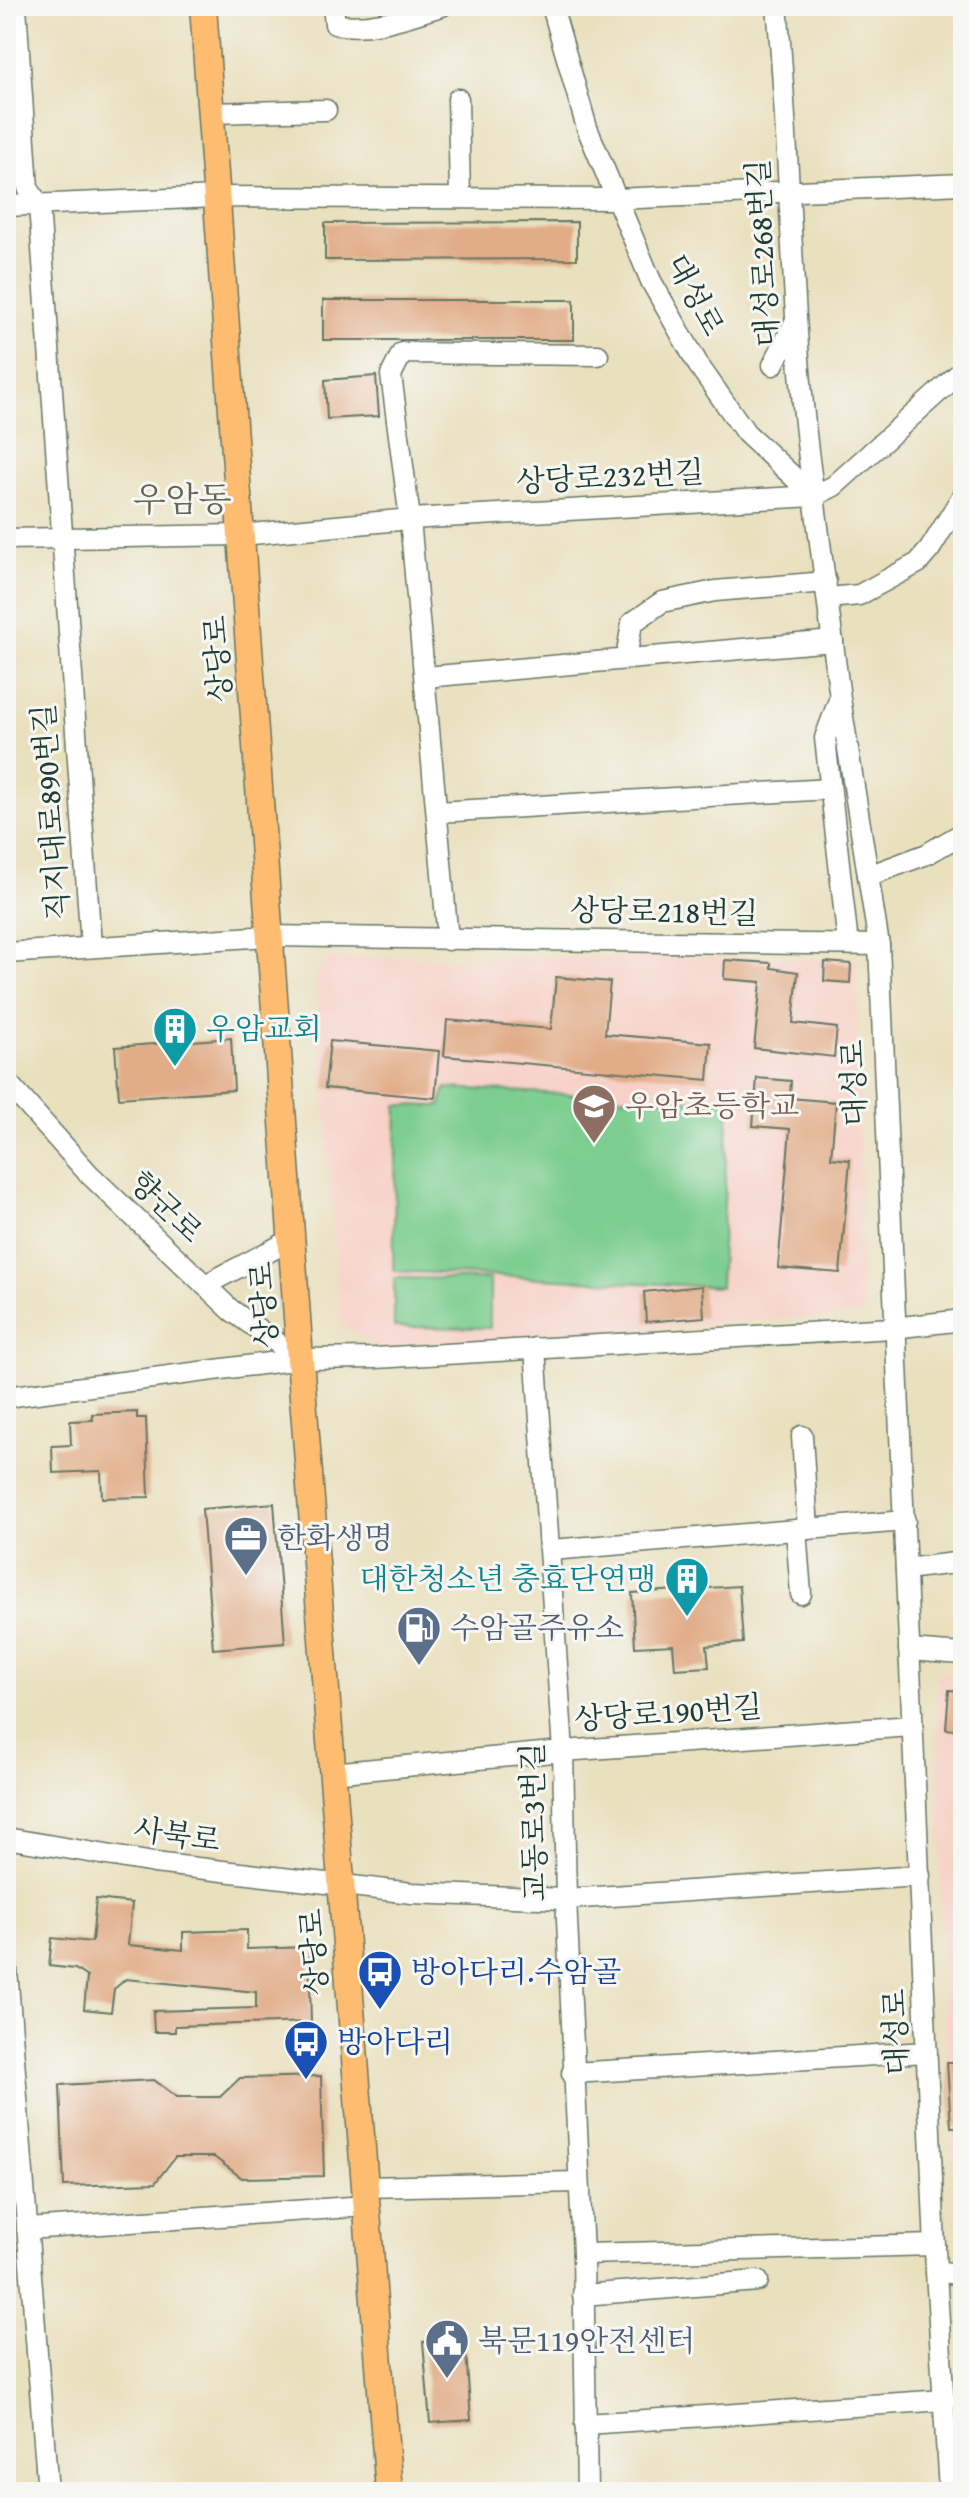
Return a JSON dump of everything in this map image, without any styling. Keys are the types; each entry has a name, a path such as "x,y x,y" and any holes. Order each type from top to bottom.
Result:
{"main road":[{"name":"상당로","path":"203,6 291,1240 389,2492"}],"street":[{"name":"직지대로890번길","path":"16,6 28,188 39,205 91,946"},
{"path":"333,6 335,24 354,28 389,22 442,6"},
{"name":"대성로","path":"552,6 587,128 651,281 699,366 746,433 814,496 840,698 879,945 893,1328 905,1521 936,2271 945,2400 954,2428 949,2492"},
{"name":"대성로268번길","path":"777,6 786,105 803,424 814,496"},
{"path":"458,99 460,198"},
{"path":"211,113 326,110"},
{"path":"6,206 217,197 615,199 963,184"},
{"path":"773,365 796,320"},
{"path":"448,940 410,519 391,375 402,353 598,355"},
{"path":"814,496 834,486 963,370"},
{"path":"626,659 632,623 662,602 715,591 827,590 859,595 918,563 963,495"},
{"name":"상당로232번길","path":"6,539 241,535 410,519 814,496"},
{"path":"425,677 833,641"},
{"path":"840,698 825,738 848,944"},
{"path":"437,812 830,789"},
{"path":"868,876 927,854 963,833"},
{"name":"상당로218번길","path":"6,953 269,936 879,945"},
{"name":"향군로","path":"6,1081 88,1173 231,1310 300,1359"},
{"path":"205,1285 291,1240"},
{"path":"6,1397 300,1359 893,1328 963,1320"},
{"name":"교동로3번길","path":"535,1348 563,1751 572,2073 583,2254 587,2492"},
{"path":"801,1594 802,1436"},
{"path":"551,1550 905,1521"},
{"path":"906,1569 963,1562"},
{"path":"909,1650 963,1654"},
{"name":"상당로190번길","path":"332,1773 563,1751 912,1726"},
{"name":"사북로","path":"6,1838 154,1863 412,1893 566,1899 920,1876"},
{"path":"6,1957 12,2129 27,2229 48,2492"},
{"path":"572,2073 927,2052"},
{"path":"27,2229 365,2197 579,2182"},
{"path":"583,2254 935,2245"},
{"path":"936,2271 963,2275"},
{"path":"583,2295 758,2281"},
{"path":"585,2424 945,2400"}],"shaded area":[{"name":"우암초등학교","path":"329,958 857,959 862,1314 565,1334 386,1352 341,1324 315,975"},
{"path":"936,1672 963,1674 963,2257 959,2256 943,1993"}],"green space":[{"path":"446,1088 729,1102 720,1287 393,1271 397,1105 440,1106"},
{"path":"394,1278 490,1279 490,1328 394,1327"}],"building":[{"path":"577,222 577,259 325,260 325,223"},
{"path":"323,300 574,300 574,340 323,340"},
{"path":"376,376 379,416 327,419 325,380"},
{"path":"725,960 771,963 771,968 798,972 793,1023 837,1028 834,1057 754,1048 761,982 724,979"},
{"path":"825,962 851,964 850,983 824,981"},
{"path":"556,977 610,982 605,1034 711,1043 708,1080 444,1056 447,1020 551,1029"},
{"name":"우암교회","path":"231,1038 234,1090 119,1098 115,1047"},
{"path":"330,1041 439,1051 435,1098 325,1088"},
{"path":"757,1078 791,1081 790,1098 836,1102 831,1158 850,1160 840,1273 778,1268 790,1129 753,1126"},
{"path":"702,1286 704,1317 646,1322 644,1292"},
{"path":"137,1412 137,1418 146,1418 149,1497 102,1498 101,1471 53,1473 52,1446 71,1445 70,1421 93,1420 92,1414"},
{"path":"274,1503 285,1643 213,1649 202,1509"},
{"name":"대한청소년 충효단연맹","path":"739,1586 743,1643 707,1646 709,1667 675,1669 673,1645 635,1647 632,1593"},
{"path":"949,1690 963,1691 963,1731 946,1729"},
{"path":"96,1899 132,1903 128,1945 183,1950 183,1932 247,1930 247,1949 309,1947 311,2022 175,2026 175,2032 154,2032 153,2011 256,2008 256,1992 126,1979 114,1989 111,2012 84,2009 87,1977 75,1969 49,1966 52,1938 92,1942"},
{"path":"947,2062 962,2062 963,2127 951,2127"},
{"path":"321,2076 324,2176 242,2178 214,2157 175,2157 155,2183 64,2186 60,2085 154,2080 177,2097 220,2097 240,2078"},
{"path":"465,2338 471,2420 430,2423 423,2342"}],"place":[{"name":"우암교회","path":"175,1068"},
{"name":"우암초등학교","path":"594,1145"},
{"name":"한화생명","path":"246,1577"},
{"name":"대한청소년 충효단연맹","path":"687,1618"},
{"name":"수암골주유소","path":"419,1667"},
{"name":"방아다리.수암골","path":"380,2011"},
{"name":"방아다리","path":"306,2081"},
{"name":"북문119안전센터","path":"447,2380"}],"district":[{"name":"우암동","path":"182,499"}]}
